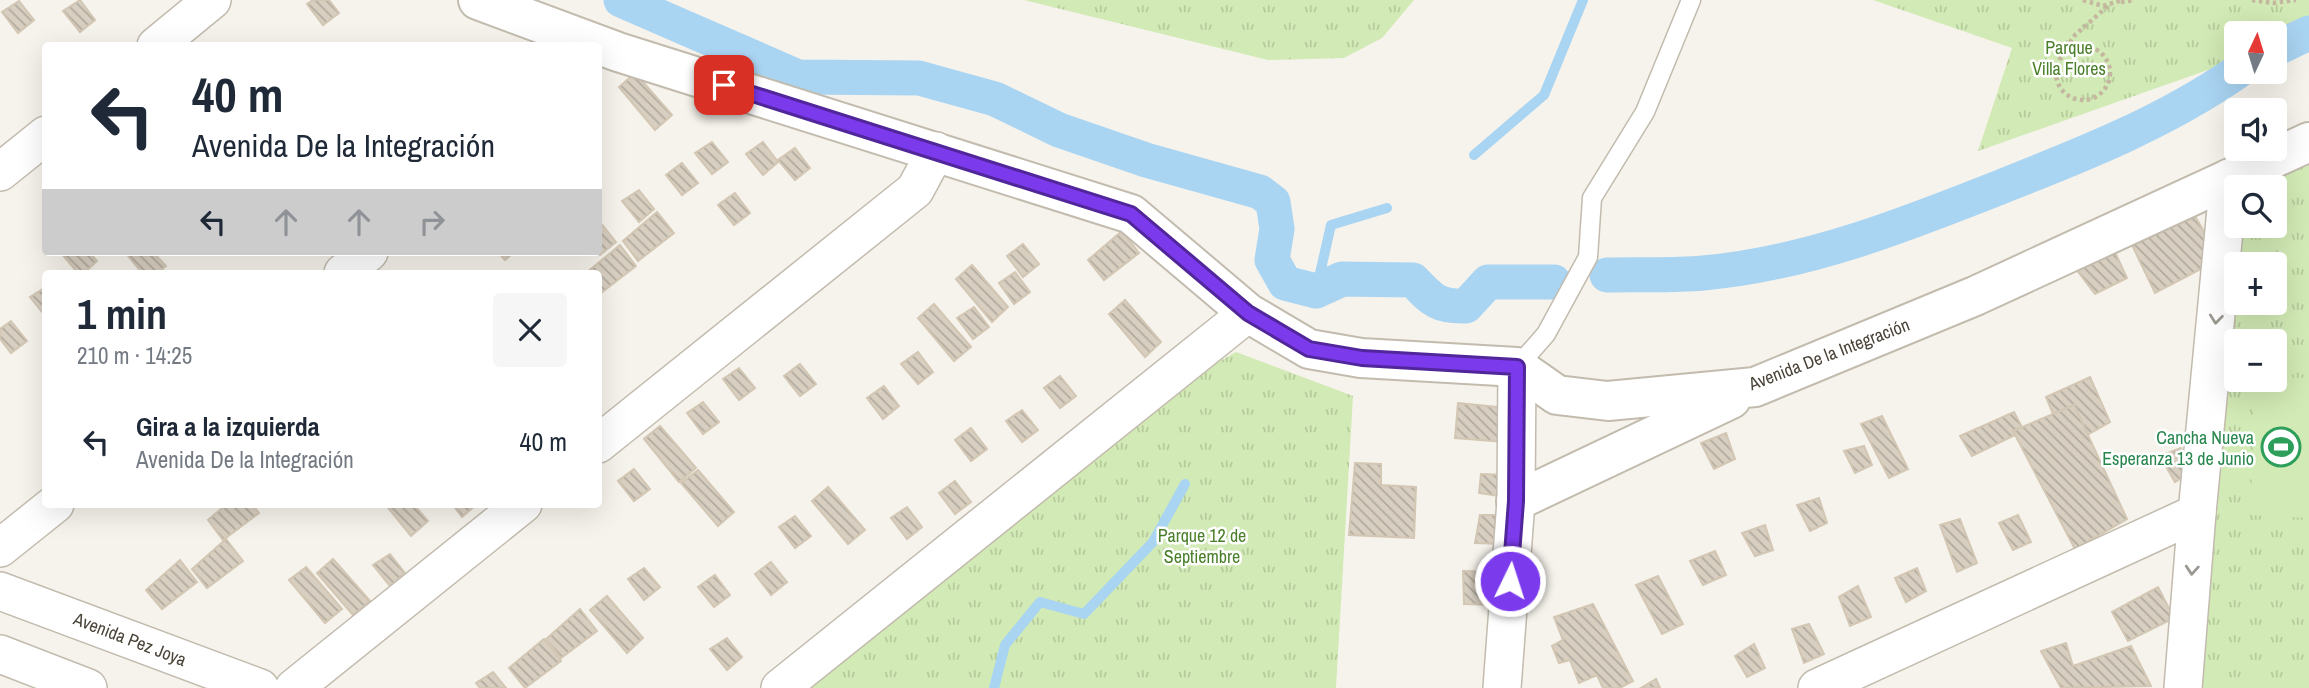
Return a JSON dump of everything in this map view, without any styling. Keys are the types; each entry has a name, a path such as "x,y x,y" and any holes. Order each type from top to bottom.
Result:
{"street":[{"path":"161,42 212,0"},
{"path":"478,0 569,42"},
{"path":"608,60 936,150 1131,214 1248,313 1309,349 1362,358 1517,367 1516,501 1502,688"},
{"path":"0,172 42,138"},
{"name":"Avenida De la Integración","path":"2236,175 2309,142"},
{"path":"602,441 915,190 936,150"},
{"name":"Avenida De la Integración","path":"1517,367 1557,395 1608,401 1755,387 1975,296 2224,180"},
{"path":"2183,688 2224,230"},
{"path":"347,270 364,256"},
{"path":"780,688 1248,313"},
{"path":"1516,501 1755,387"},
{"path":"0,548 50,508"},
{"path":"294,688 518,508"},
{"path":"1817,688 2197,513"},
{"name":"Avenida Pez Joya","path":"0,591 260,688"},
{"path":"2,661 88,688"}],"lane":[{"path":"1517,367 1546,334 1588,257 1592,198 1645,112 1691,0"}],"path":[{"path":"2083,0 2109,5"},
{"path":"2060,58 2066,52 2081,46 2098,51 2109,66 2108,84 2102,92 2086,99 2068,96 2058,82 2060,58 2075,35 2109,5 2134,0"},
{"path":"2252,0 2293,1"}],"green space":[{"path":"1024,0 1414,0 1382,38 1344,58 1268,60"},
{"name":"Parque Villa Flores","path":"1873,0 2309,0 2309,35 2287,43 2287,21 2224,21 2224,64 1978,151 2012,48"},
{"path":"2309,157 2309,688 2198,688 2227,392 2287,392 2287,329 2233,329 2235,315 2287,315 2287,252 2241,252 2243,238 2287,238 2287,175 2274,175"},
{"name":"Parque 12 de Septiembre","path":"1236,352 1353,396 1336,688 781,688 1182,382"},
{"name":"Cancha Nueva Esperanza 13 de Junio","path":"2287,377 2309,378 2309,518 2250,515 2255,392 2287,392"}],"building":[{"path":"80,0 95,20 80,32 63,11"},
{"path":"313,0 329,0 339,13 323,25 307,4"},
{"path":"19,1 34,20 18,33 2,12"},
{"path":"635,73 672,115 655,130 619,87"},
{"path":"712,142 728,162 712,174 695,153"},
{"path":"763,142 778,162 763,175 746,154"},
{"path":"795,148 810,168 795,180 778,160"},
{"path":"682,163 698,183 682,195 666,175"},
{"path":"639,190 654,209 639,222 622,201"},
{"path":"735,193 750,213 734,225 718,205"},
{"path":"2192,211 2220,259 2155,293 2132,245"},
{"path":"657,212 674,233 638,261 623,241"},
{"path":"602,224 616,242 602,253"},
{"path":"1122,231 1139,253 1104,280 1088,260"},
{"path":"1023,244 1039,264 1023,277 1007,256"},
{"path":"620,245 636,266 602,292 602,270 590,270"},
{"path":"2114,250 2127,278 2095,294 2076,269"},
{"path":"63,256 93,256 97,261 87,270 75,270"},
{"path":"128,256 157,256 166,266 161,270 140,270"},
{"path":"972,265 1008,307 992,322 956,279"},
{"path":"1015,272 1030,292 1014,304 999,283"},
{"path":"42,290 42,312 30,297"},
{"path":"1125,300 1161,342 1145,357 1109,314"},
{"path":"934,304 971,347 954,361 918,318"},
{"path":"974,307 989,327 973,339 957,318"},
{"path":"11,321 27,341 11,353 0,339 0,329"},
{"path":"918,352 933,372 918,384 901,364"},
{"path":"800,364 816,384 800,396 784,376"},
{"path":"739,368 755,388 739,400 723,379"},
{"path":"1060,376 1076,396 1060,408 1044,388"},
{"path":"2090,377 2110,422 2087,435 2074,405 2053,414 2046,397"},
{"path":"884,386 899,406 883,419 867,398"},
{"path":"703,402 719,422 703,434 687,413"},
{"path":"1458,403 1506,408 1505,442 1455,438"},
{"path":"2074,405 2127,519 2075,549 2013,431"},
{"path":"1022,410 1038,430 1022,442 1006,421"},
{"path":"2014,412 2022,427 2013,431 2015,435 1972,456 1960,436"},
{"path":"1882,416 1908,469 1889,478 1861,424"},
{"path":"660,426 696,468 679,482 644,439"},
{"path":"971,428 987,449 971,461 955,440"},
{"path":"1726,433 1735,459 1714,469 1701,443"},
{"path":"1864,446 1872,465 1855,473 1844,451"},
{"path":"2181,448 2194,470 2175,482 2160,456"},
{"path":"1355,463 1381,464 1381,485 1416,487 1414,538 1349,535"},
{"path":"634,469 650,489 634,501 618,481"},
{"path":"698,470 734,512 718,526 681,483"},
{"path":"1481,474 1507,475 1506,497 1479,493"},
{"path":"955,481 971,502 955,514 939,493"},
{"path":"828,487 865,530 848,544 812,501"},
{"path":"1819,498 1827,523 1810,531 1797,505"},
{"path":"907,507 922,527 907,539 891,518"},
{"path":"222,508 255,508 259,513 223,540 208,520"},
{"path":"388,508 417,508 428,521 411,536"},
{"path":"455,508 472,508 462,517"},
{"path":"1480,515 1504,515 1502,544 1475,543"},
{"path":"2018,515 2031,542 2013,550 1999,523"},
{"path":"795,516 811,536 795,548 779,527"},
{"path":"1960,519 1977,563 1957,572 1940,525"},
{"path":"1765,525 1773,550 1755,556 1742,533"},
{"path":"226,539 243,561 207,588 192,569"},
{"path":"1715,551 1726,575 1703,585 1690,561"},
{"path":"390,554 405,573 390,586 373,565"},
{"path":"333,559 370,601 353,615 317,573"},
{"path":"180,560 197,582 162,609 146,590"},
{"path":"771,562 787,582 771,595 755,574"},
{"path":"306,567 342,609 325,623 289,580"},
{"path":"644,568 660,587 644,600 628,579"},
{"path":"1917,568 1926,591 1906,602 1895,578"},
{"path":"1463,571 1498,572 1497,605 1464,604"},
{"path":"715,575 730,595 714,607 698,587"},
{"path":"1658,576 1683,624 1662,634 1636,585"},
{"path":"1858,586 1871,617 1850,626 1839,597"},
{"path":"2158,587 2174,618 2128,641 2112,612"},
{"path":"607,596 643,638 627,653 590,610"},
{"path":"1593,604 1633,681 1620,688 1603,688 1597,675 1579,683 1570,660 1559,663 1552,646 1563,640 1554,617"},
{"path":"580,609 597,631 561,658 546,639"},
{"path":"1809,624 1824,654 1804,663 1792,629"},
{"path":"727,638 742,657 727,670 710,649"},
{"path":"544,639 561,661 525,688 509,668"},
{"path":"2066,643 2073,666 2131,646 2151,686 2061,688 2041,651"},
{"path":"1754,644 1765,668 1747,677 1735,656"},
{"path":"493,672 506,688 480,688 476,683"},
{"path":"1656,679 1660,688 1641,688"}],"waterway":[{"path":"621,0 798,77 919,78 995,99 1059,130 1146,160 1260,192 1273,202 1277,229 1272,260 1285,283 1316,291 1342,279 1413,280 1436,301 1466,306 1488,282 1554,282"},
{"path":"1474,155 1544,95 1583,0"},
{"path":"2287,43 2309,33"},
{"path":"1607,275 1691,274 1742,268 1818,252 1930,214 2094,149 2153,122 2224,81"},
{"path":"1316,291 1331,225 1387,208"},
{"path":"994,688 1005,645 1040,602 1084,614 1153,542 1185,484"}],"place":[{"name":"Cancha Nueva Esperanza 13 de Junio","path":"2281,447"}],"route":[{"path":"724,85 1131,214 1248,313 1309,349 1362,358 1517,367 1516,501 1510,581"}]}
